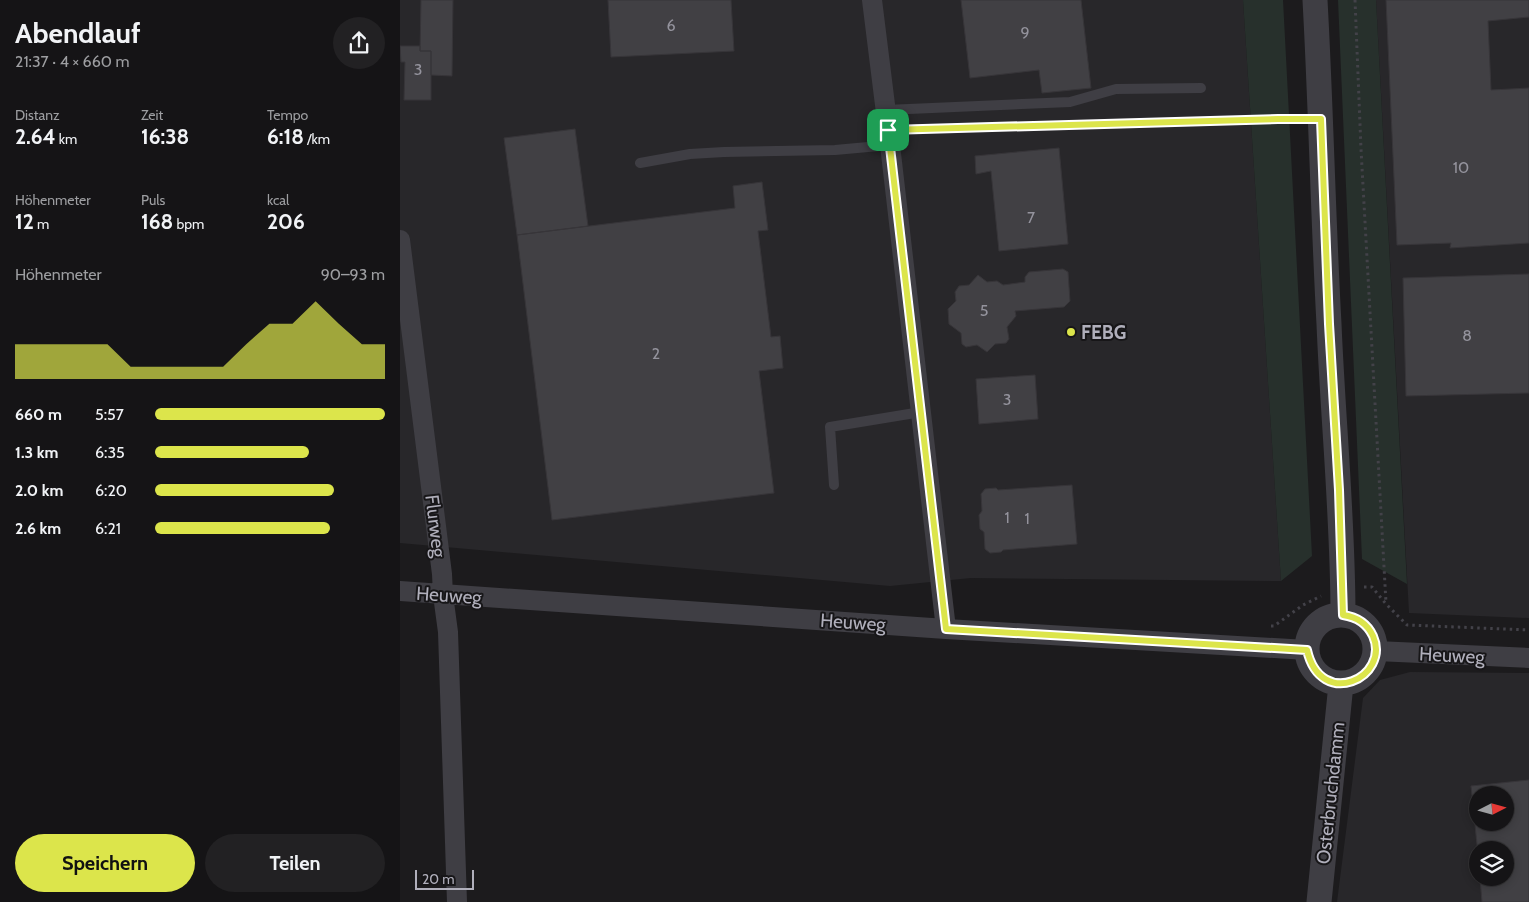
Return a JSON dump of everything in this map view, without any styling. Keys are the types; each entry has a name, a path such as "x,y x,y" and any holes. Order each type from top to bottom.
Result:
{"street":[{"path":"872,0 946,629"},
{"path":"1315,0 1329,324 1340,499 1343,615"},
{"name":"Flurweg","path":"400,240 448,632 457,902"},
{"name":"Heuweg","path":"400,592 946,629 1307,650"},
{"path":"1343,615 1354,617 1363,622 1370,630 1375,641 1376,651 1372,664 1365,674 1354,681 1341,684 1328,681 1317,674 1310,663 1307,650 1308,639 1314,628 1322,620 1332,616 1343,615"},
{"name":"Heuweg","path":"1376,651 1529,658"},
{"name":"Osterbruchdamm","path":"1319,902 1341,684"}],"lane":[{"path":"886,110 1070,102 1116,89 1201,88"},
{"path":"640,163 690,154 836,150 889,138"},
{"path":"834,485 830,427 921,412"}],"path":[{"path":"1355,0 1361,149 1386,604 1407,625 1529,630"},
{"path":"889,138 1321,119"}],"shaded area":[{"path":"400,0 1243,0 1281,581 971,578 890,586 400,543"},
{"path":"1243,0 1283,0 1312,556 1281,581"},
{"path":"1338,0 1376,0 1407,584 1362,559"},
{"path":"1376,0 1529,0 1529,618 1409,613"},
{"path":"1410,672 1529,673 1529,902 1337,902 1363,698 1380,680"}],"building":[{"path":"421,0 453,0 452,76 431,75 431,51 420,51"},
{"path":"608,0 731,0 734,51 611,57"},
{"path":"961,0 1081,0 1091,88 1042,93 1039,70 970,78"},
{"path":"1386,0 1529,0 1529,17 1488,21 1491,90 1529,88 1529,243 1450,248 1451,243 1397,245"},
{"path":"400,46 420,46 420,51 431,51 431,100 404,100 405,62 401,62"},
{"path":"575,129 588,226 517,235 504,138"},
{"path":"1059,148 1068,244 999,251 991,171 976,174 975,156"},
{"path":"762,182 768,230 758,231 771,337 780,336 783,368 759,371 774,493 552,520 517,235 735,208 733,186"},
{"path":"1063,269 1068,272 1070,301 1064,307 1015,311 1016,316 1007,327 1009,339 1006,343 995,344 987,352 977,345 966,347 962,344 961,333 949,324 948,309 956,301 955,292 959,286 969,285 978,275 987,282 997,281 1003,285 1025,282 1025,277 1029,272"},
{"path":"1529,274 1529,393 1406,396 1403,278"},
{"path":"1035,375 1038,419 979,424 976,379"},
{"path":"1072,485 1077,544 1003,550 990,553 985,549 984,532 980,529 979,515 982,511 981,494 985,489 996,488 998,490"},
{"path":"1529,780 1529,902 1482,902 1481,886 1514,886 1514,841 1477,841 1476,831 1514,831 1514,786 1471,786"}],"place":[{"name":"FEBG","path":"1071,332"}],"route":[{"path":"1321,119 1329,324 1339,490 1343,615 1354,617 1363,622 1370,630 1375,641 1376,651 1372,664 1365,674 1354,681 1341,684 1328,681 1317,674 1310,663 1307,650 946,629 888,130 1321,119"}]}
